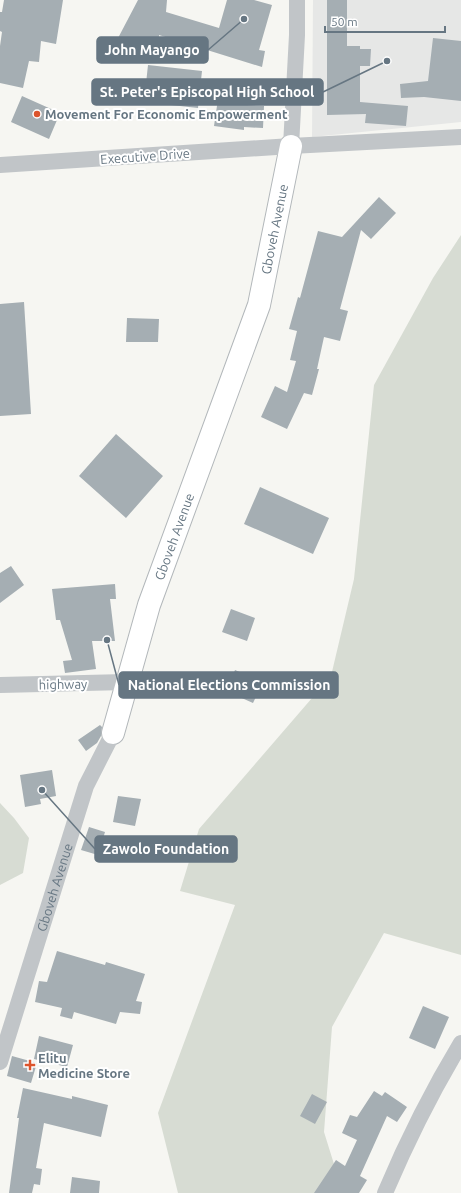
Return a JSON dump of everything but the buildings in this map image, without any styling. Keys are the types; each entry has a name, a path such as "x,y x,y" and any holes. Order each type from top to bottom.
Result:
{"main road":[{"name":"Gboveh Avenue","path":"113,733 126,682 149,605 259,305 291,146"}],"street":[{"name":"Gboveh Avenue","path":"291,146 297,35 297,0"},
{"name":"Executive Drive","path":"0,165 461,136"},
{"name":"highway","path":"0,684 126,682"},
{"name":"Gboveh Avenue","path":"0,1062 86,786 113,733"},
{"path":"385,1193 429,1099 461,1043"}],"shaded area":[{"path":"313,0 461,0 461,122 312,137"},
{"path":"461,235 461,955 384,933 332,1027 324,1132 343,1193 178,1193 158,1113 235,905 180,891 199,829 331,676 354,579 374,385 433,278"},
{"path":"0,803 14,818 29,838 23,873 0,885"}],"place":[{"name":"John Mayango","path":"244,19"},
{"name":"St. Peter's Episcopal High School","path":"387,61"},
{"name":"Movement For Economic Empowerment","path":"37,114"},
{"name":"National Elections Commission","path":"107,640"},
{"name":"Zawolo Foundation","path":"42,790"},
{"name":"Elitu Medicine Store","path":"30,1065"}]}
